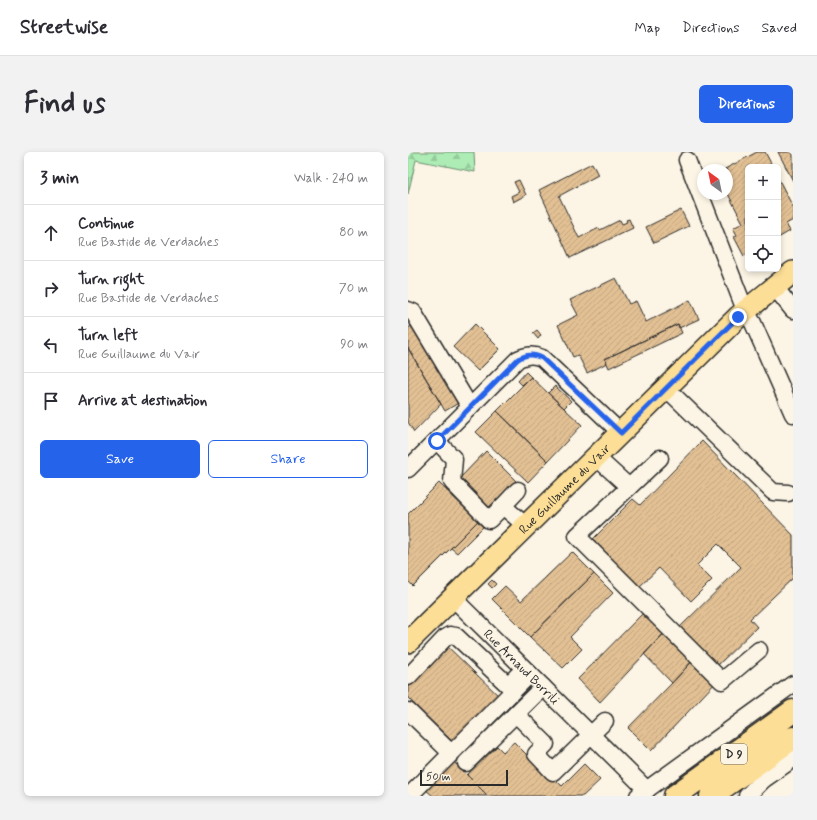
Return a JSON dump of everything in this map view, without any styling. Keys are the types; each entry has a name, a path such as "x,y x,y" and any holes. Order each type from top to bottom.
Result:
{"highway":[{"name":"D 9","path":"675,796 793,711"},
{"name":"D 9","path":"711,796 793,738"}],"main road":[{"name":"Rue Guillaume du Vair","path":"408,642 745,310 787,278"}],"street":[{"path":"687,160 745,310 753,323 793,414"},
{"path":"787,278 793,310"},
{"path":"408,310 413,312 470,407"},
{"path":"410,462 437,441 518,359 526,355 535,355 542,358 621,433"},
{"path":"666,388 773,492 788,493"},
{"path":"437,441 454,459 452,482 489,520 518,490"},
{"path":"596,457 629,487"},
{"path":"660,458 577,536 722,681 760,650"},
{"path":"503,506 526,526"},
{"name":"Rue Arnaud Borrili","path":"453,598 591,735 643,793"},
{"path":"408,677 445,638 450,635 456,636 508,685 527,671"},
{"path":"413,792 527,671"},
{"path":"643,793 793,684"},
{"path":"466,763 543,687"},
{"path":"408,710 451,752"},
{"path":"516,714 546,744 536,754 553,772 605,721"},
{"path":"747,796 763,780 793,759"},
{"path":"757,796 793,772"}],"green space":[{"path":"408,152 474,152 475,172 416,160 408,194"}],"building":[{"path":"757,152 765,152 771,164 745,164 744,256 734,237 737,235 733,228 743,223 731,200 733,200 733,165"},
{"path":"778,152 793,152 793,181"},
{"path":"592,163 598,175 559,196 579,238 620,220 622,224 627,222 626,220 629,219 633,228 570,258 539,190"},
{"path":"519,180 526,195 513,202 511,196 519,192 514,182"},
{"path":"781,184 793,207 793,220 786,224 790,231 781,236"},
{"path":"681,210 689,226 654,243 646,227"},
{"path":"616,278 629,304 636,301 646,322 690,300 699,319 679,328 678,324 605,359 607,363 587,373 578,355 573,357 558,325 578,315 570,300"},
{"path":"415,324 460,402 445,411 408,348 408,328"},
{"path":"475,324 500,349 478,371 453,347"},
{"path":"678,324 682,333 609,368 605,359"},
{"path":"537,330 541,335 538,339 533,333"},
{"path":"408,348 441,404 414,432 408,422"},
{"path":"526,372 531,377 522,385 518,381"},
{"path":"531,377 582,425 548,461 497,411"},
{"path":"555,386 571,401 564,408 548,393"},
{"path":"497,411 548,461 528,482 476,432"},
{"path":"702,441 793,535 793,578 750,619 757,627 714,669 677,630 741,567 718,544 697,565 712,580 691,601 659,568 639,587 593,539 633,499 640,505"},
{"path":"486,451 517,482 488,510 458,480"},
{"path":"439,483 478,521 413,586 408,581 408,514"},
{"path":"478,521 483,527 457,553 451,548"},
{"path":"572,552 594,574 530,637 492,599 505,586 521,601"},
{"path":"594,574 613,593 570,637 582,649 563,668 530,637"},
{"path":"492,580 496,584 492,588 488,584"},
{"path":"647,609 669,628 600,702 578,679"},
{"path":"669,628 696,657 672,683 644,654"},
{"path":"446,645 501,698 455,744 408,698 408,683"},
{"path":"696,657 718,680 651,751 628,728"},
{"path":"514,742 529,757 530,755 562,786 584,764 600,780 583,796 488,796 467,775 497,746 503,752"},
{"path":"453,761 488,796 433,796 425,789"}],"route":[{"path":"437,441 518,359 526,355 535,355 542,358 621,433 738,317"}]}
